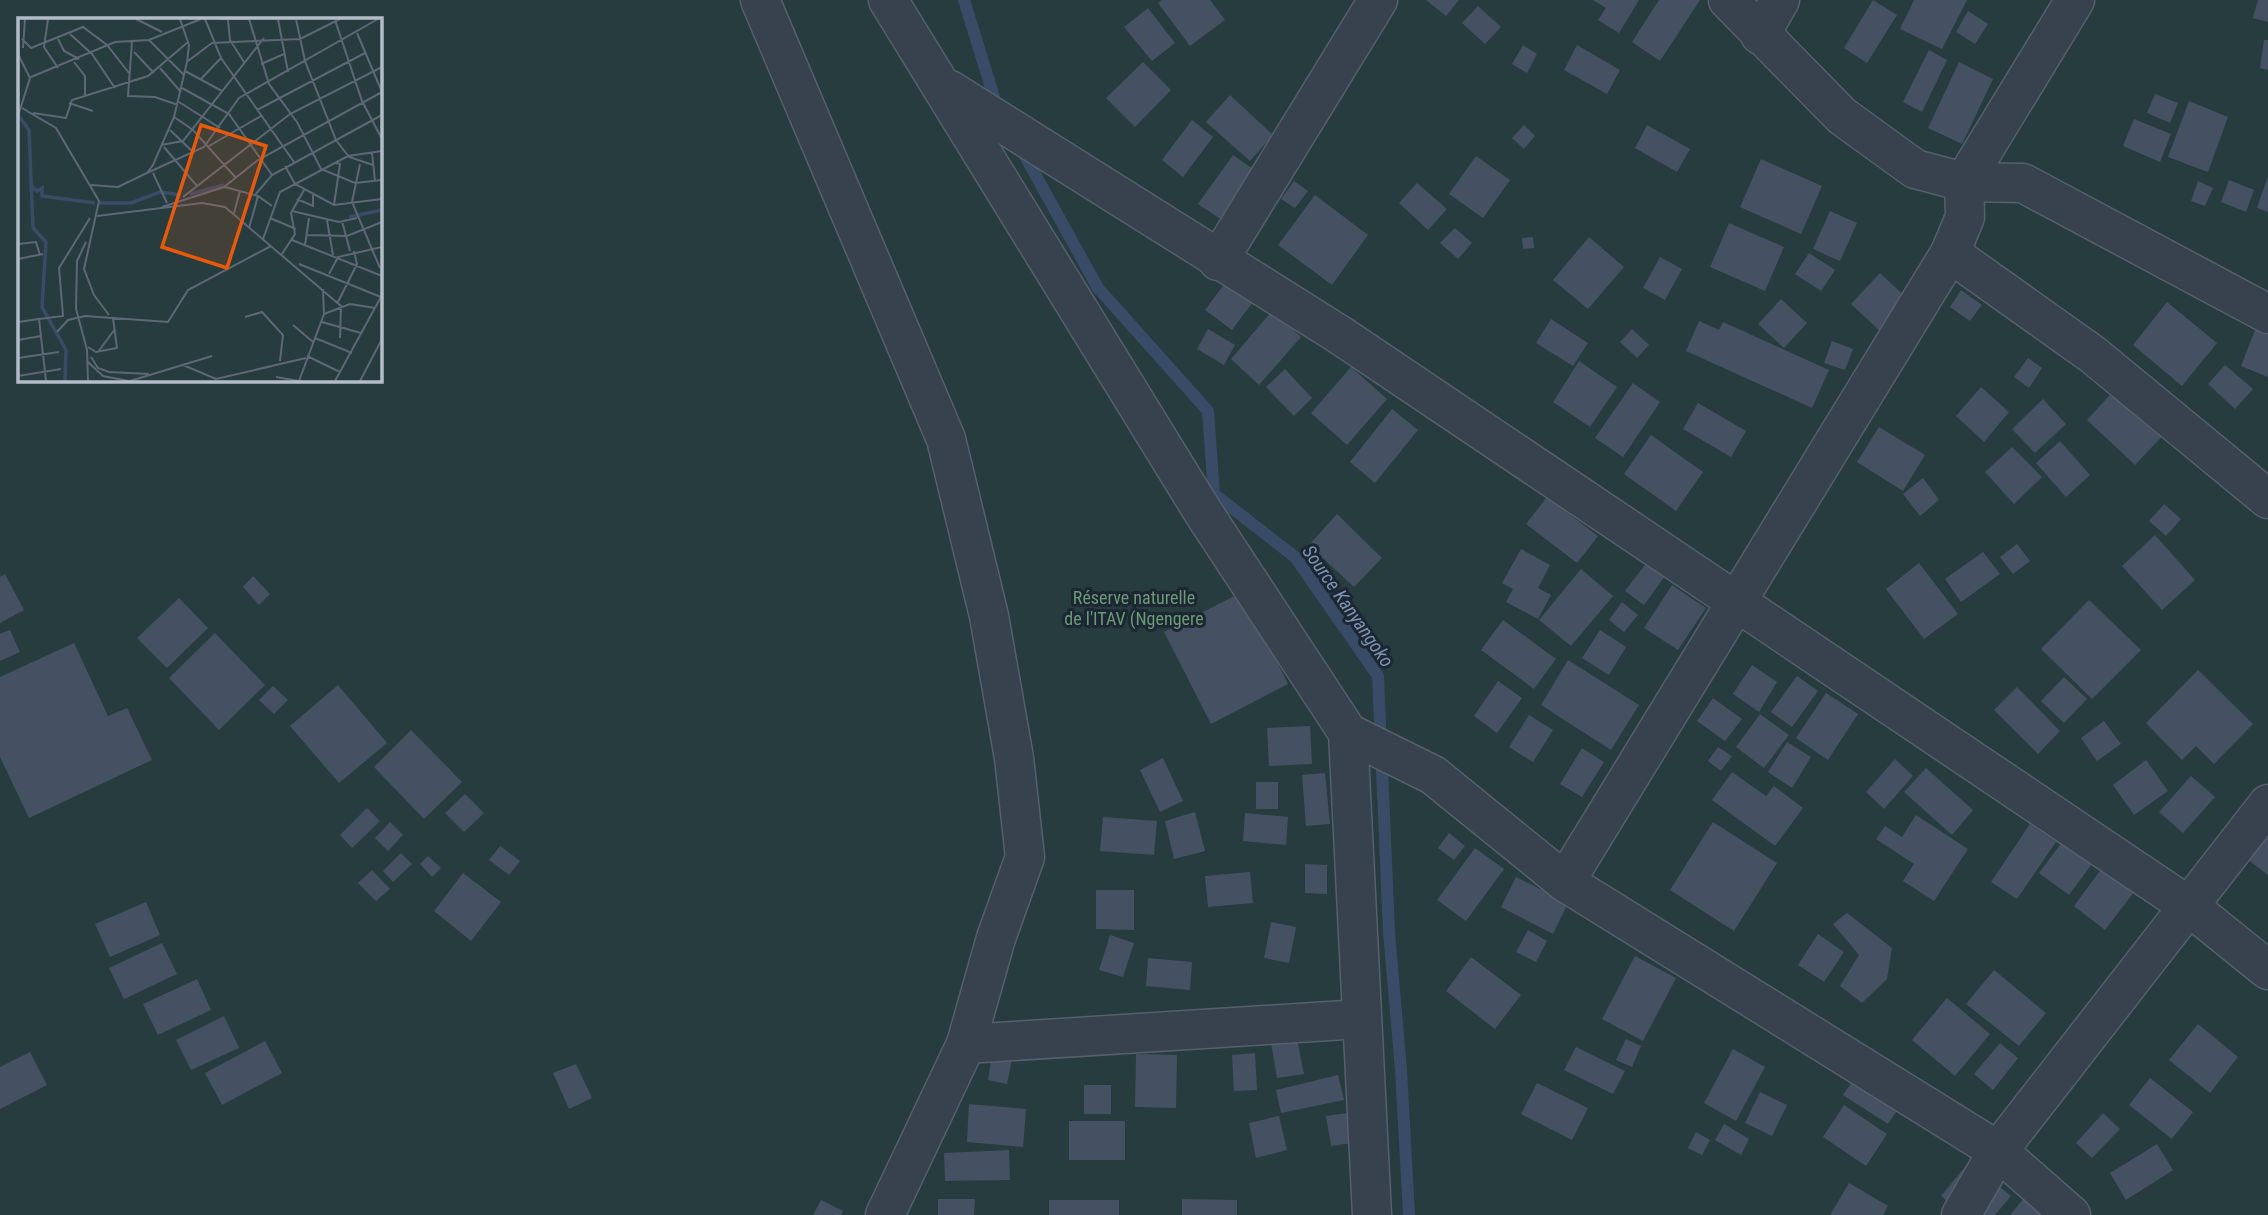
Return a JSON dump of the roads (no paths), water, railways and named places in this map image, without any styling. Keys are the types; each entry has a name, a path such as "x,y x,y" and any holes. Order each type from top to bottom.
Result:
{"street":[{"path":"760,0 946,439 989,616 1014,758 1025,857 996,938 965,1044 885,1215"},
{"path":"888,0 1203,512 1348,733 1433,775 1565,882 1998,1151 2071,1215"},
{"path":"1218,261 1378,0"},
{"path":"1728,0 1842,116 1915,169 1965,182 2024,183 2268,314"},
{"path":"1760,35 1780,0"},
{"path":"1565,882 1950,253 1965,217 1965,182 2074,0"},
{"path":"943,86 1218,261 1340,335 2190,907 2268,970"},
{"path":"1950,253 2092,354 2268,499"},
{"path":"1348,733 1372,1215"},
{"path":"1961,1215 1998,1151 2268,804"},
{"path":"965,1044 1361,1019"}],"waterway":[{"name":"Source Kanyangoko","path":"964,0 997,107"},
{"name":"Source Kanyangoko","path":"1020,147 1098,288 1208,411 1214,494 1295,557 1378,676 1389,932 1401,1070 1409,1215"}],"park label":[{"name":"Réserve naturelle de l'ITAV (Ngengere","path":"1134,607"}]}
